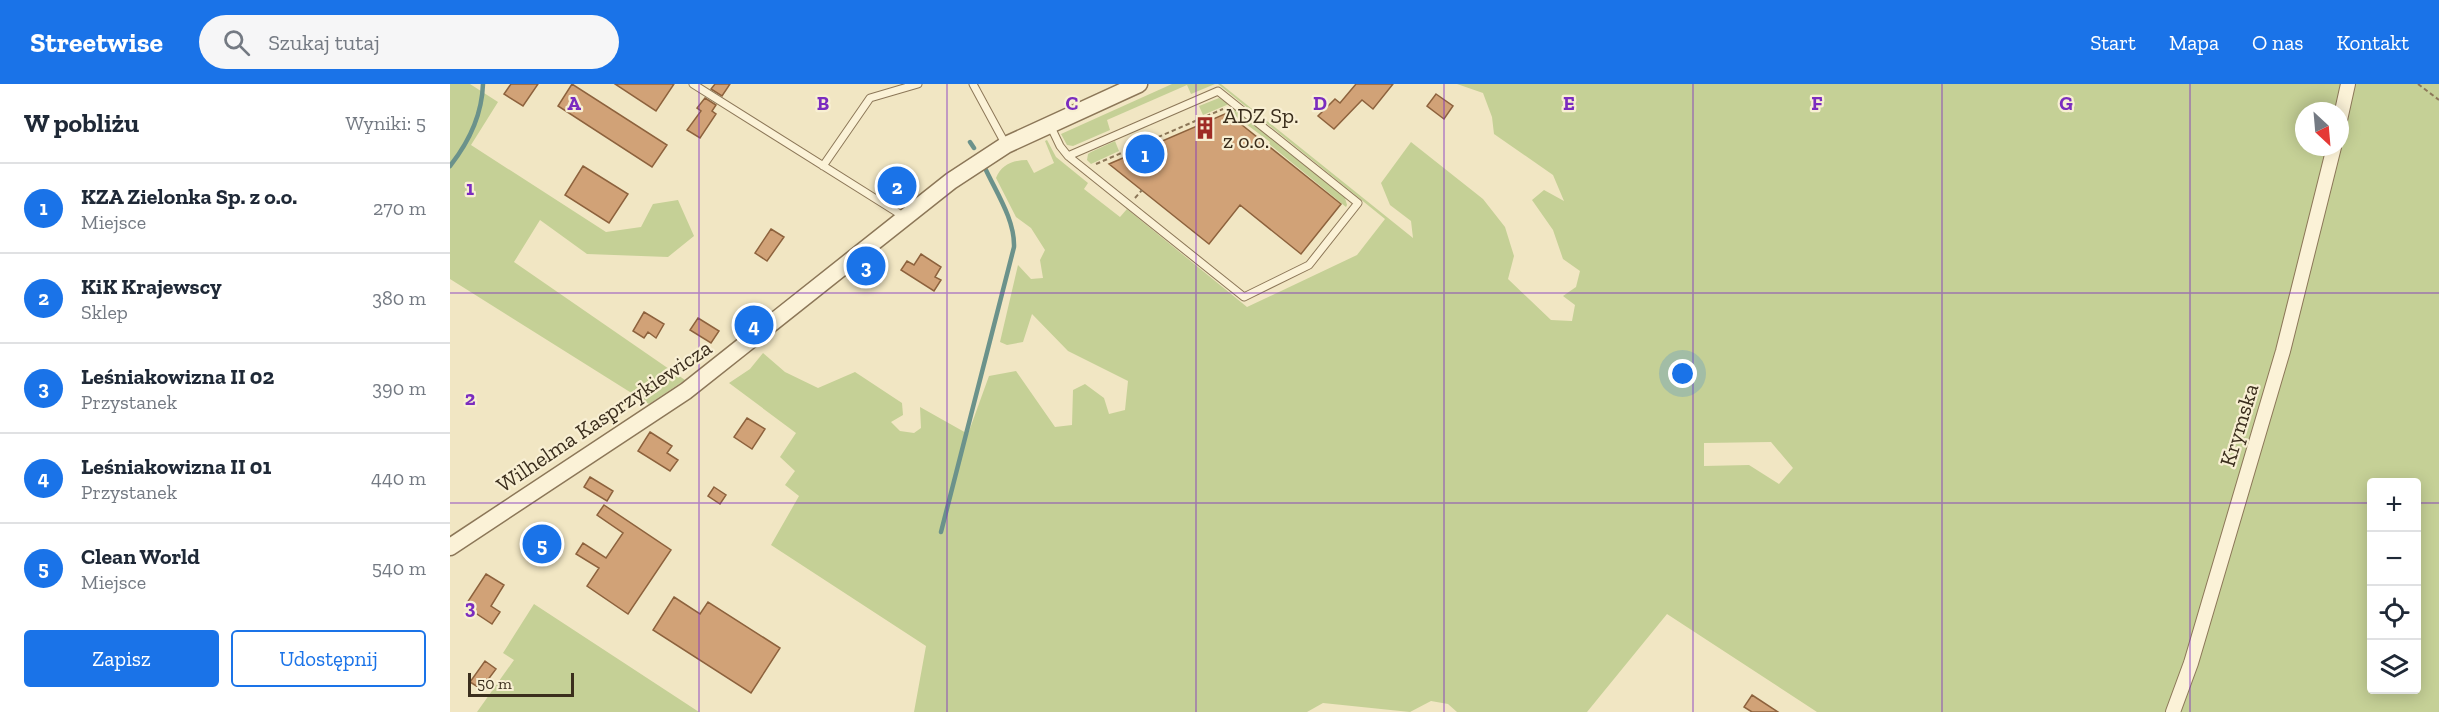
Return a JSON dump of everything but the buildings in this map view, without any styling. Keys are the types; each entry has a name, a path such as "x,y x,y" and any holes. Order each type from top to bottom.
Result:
{"street":[{"name":"Wilhelma Kasprzykiewicza","path":"450,547 686,391 951,181 1006,145 1139,84"},
{"path":"2344,102 2348,84"},
{"name":"Krymska","path":"2173,712 2191,663 2283,351 2332,156"}],"lane":[{"path":"693,84 905,218"},
{"path":"824,166 870,98 918,84"},
{"path":"973,84 1006,145"},
{"path":"1049,124 1068,156 1244,297 1309,265 1358,203 1218,91 1068,156"}],"path":[{"path":"2418,84 2439,100"},
{"path":"1084,169 1234,104"}],"green space":[{"path":"450,84 470,84 498,102 471,145 606,232 641,227 653,204 678,200 694,236 668,257 587,254 540,220 514,262 685,380 649,404 450,279"},
{"path":"1172,84 1215,84 1191,94 1187,85 1107,120 1110,130 1073,146 1067,145 1061,134"},
{"path":"1218,84 1221,84 1413,238 1411,221 1390,205 1381,183 1411,142 1483,199 1505,227 1514,256 1508,279 1551,320 1572,321 1575,305 1563,296 1576,287 1580,271 1563,259 1553,230 1532,200 1544,190 1564,201 1553,175 1494,134 1492,117 1483,93 1457,84 2439,84 2439,712 1817,712 1667,614 1587,712 1457,712 1448,704 1431,701 1410,712 1323,703 1307,712 914,712 926,646 771,545 799,496 785,485 795,471 780,457 796,433 729,383 750,369 763,353 785,372 818,388 855,372 902,403 903,415 891,422 900,431 914,433 921,428 920,407 968,434 989,376 1016,371 1055,427 1072,425 1073,390 1085,384 1104,398 1109,414 1125,410 1128,381 1068,351 1032,314 1023,342 1007,345 1000,342 1018,265 1031,279 1043,278 1040,260 1045,250 1031,228 1016,217 996,178 1004,167 1017,161 1027,160 1034,173 1054,163 1045,141 1047,140 1056,157 1088,183 1084,189 1120,217 1127,209 1247,307 1357,255 1385,219","holes":["1771,442 1793,468 1779,484 1749,465 1704,466 1704,443"]},
{"path":"1219,98 1229,104 1203,115 1199,106"},
{"path":"1232,107 1345,198 1346,207 1269,144 1270,142 1226,109"},
{"path":"1115,141 1119,151 1091,164 1087,160 1088,154"},
{"path":"534,604 699,712 477,712 514,660 503,653"}],"waterway":[{"path":"450,166 473,127 480,106 483,84"},
{"path":"970,142 974,148"},
{"path":"941,532 1014,247 1008,216 985,168"}],"place":[{"name":"ADZ Sp. z o.o.","path":"1205,128"},
{"name":"KZA Zielonka Sp. z o.o.","path":"1145,154"},
{"name":"KiK Krajewscy","path":"897,186"},
{"name":"Leśniakowizna II 02","path":"866,266"},
{"name":"Leśniakowizna II 01","path":"754,325"},
{"name":"Clean World","path":"542,544"}]}
